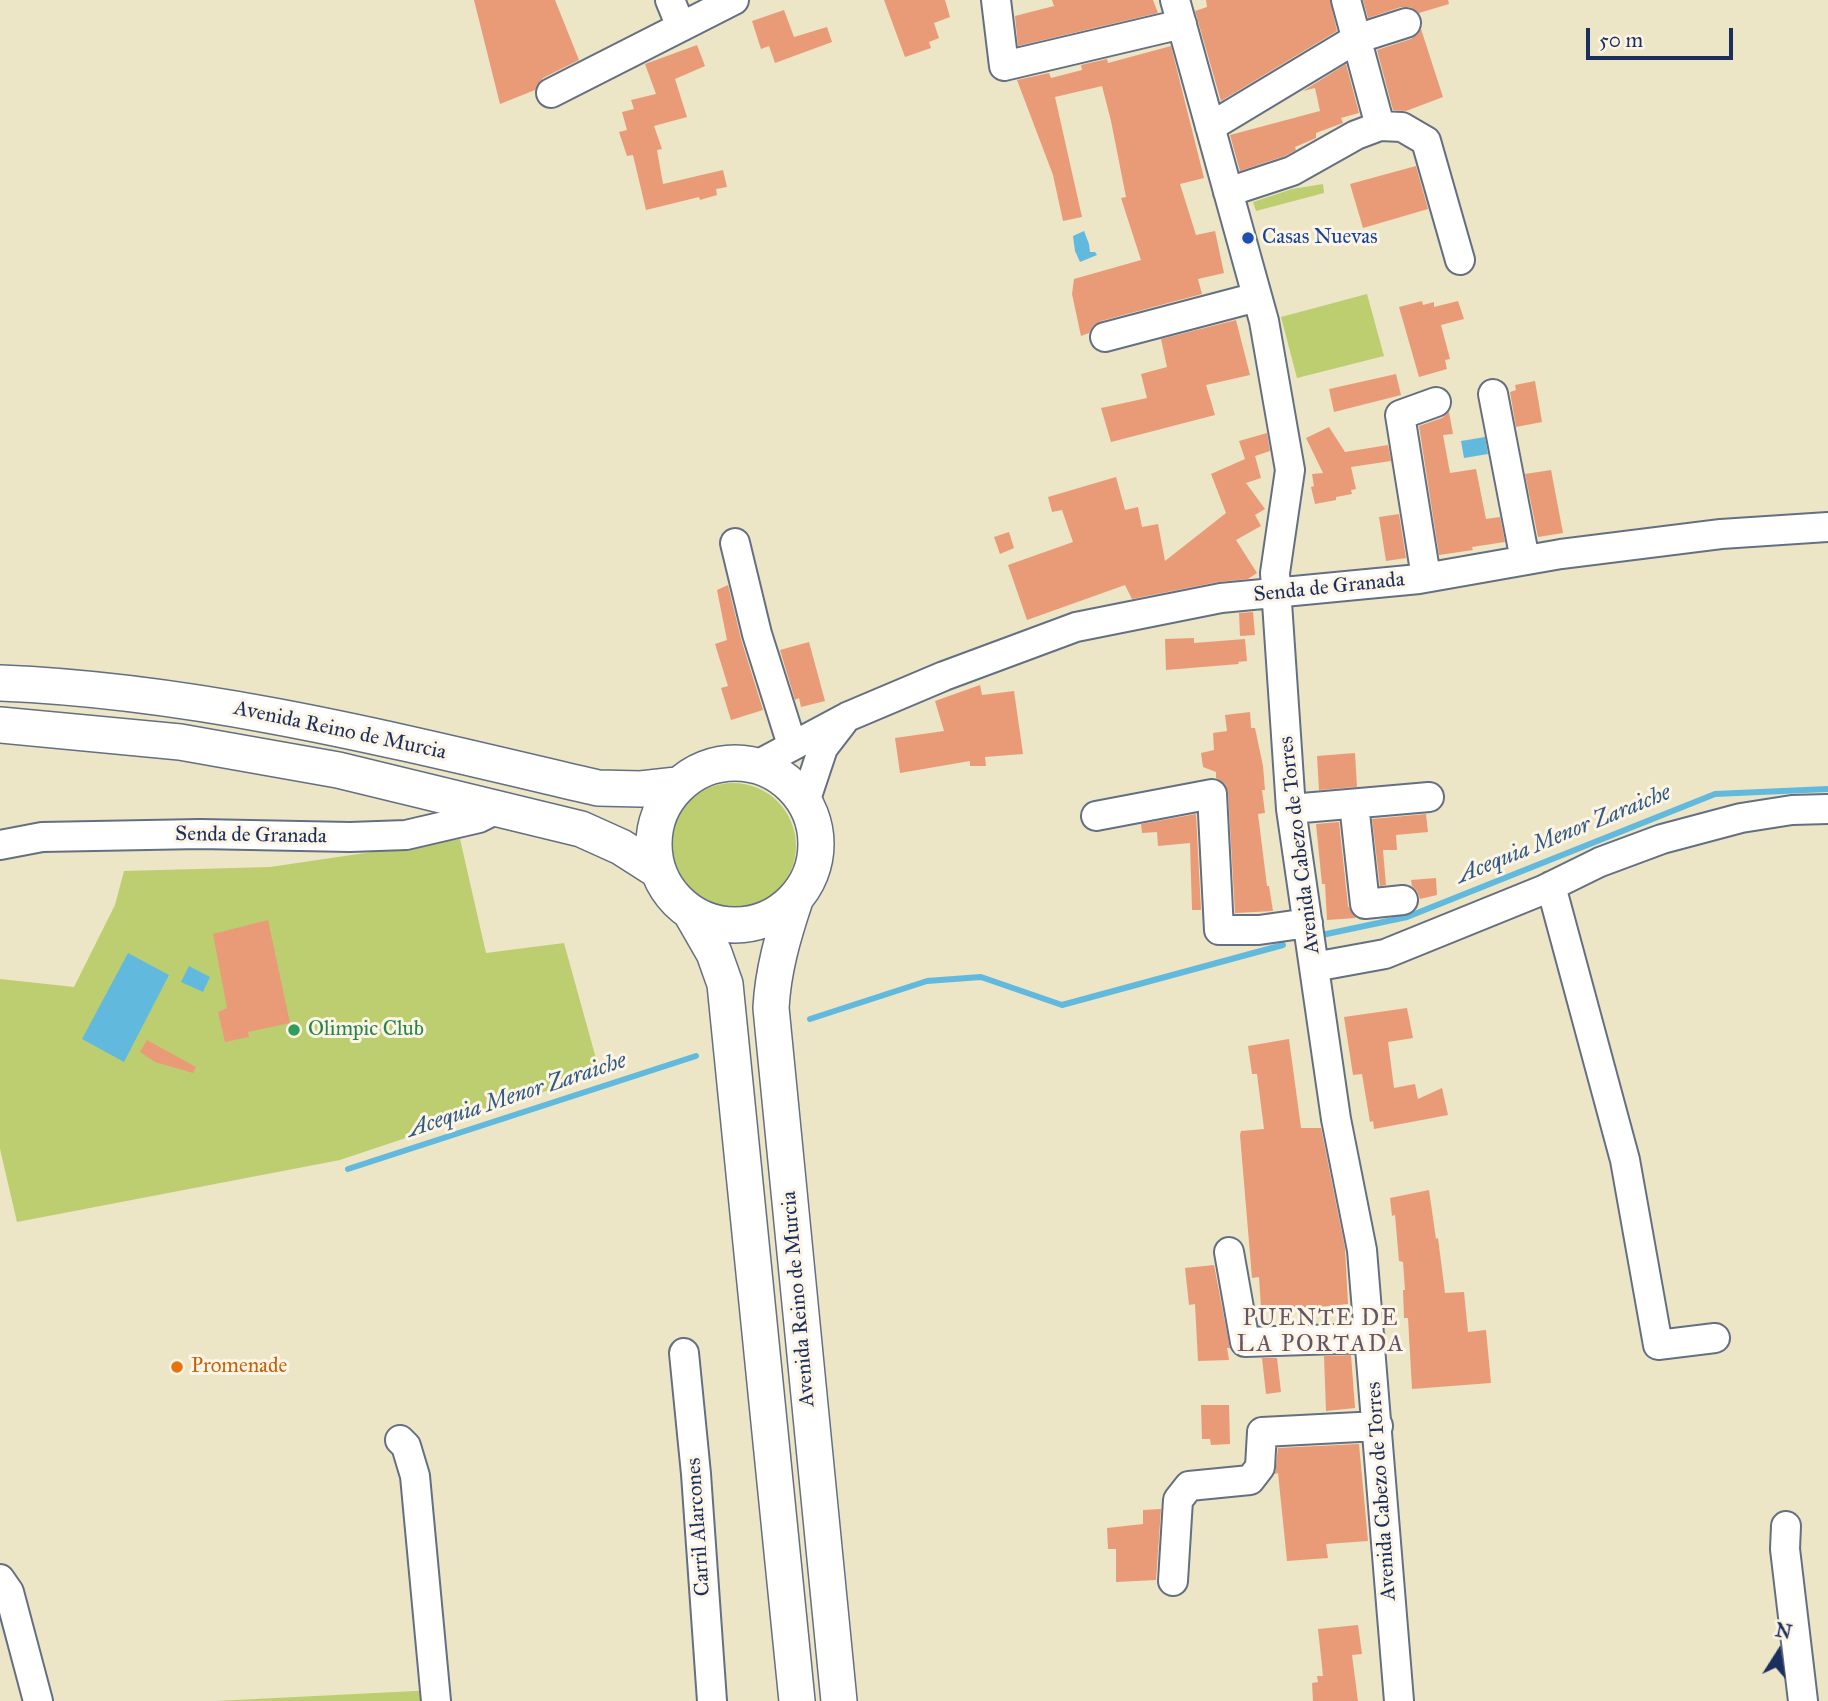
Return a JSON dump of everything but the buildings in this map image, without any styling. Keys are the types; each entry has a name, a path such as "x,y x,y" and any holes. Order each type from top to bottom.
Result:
{"main road":[{"name":"Avenida Reino de Murcia","path":"0,683 54,685 240,709 336,727 598,788 641,789 677,785"},
{"name":"Avenida Reino de Murcia","path":"0,725 113,734 252,753 338,770 581,829 621,847 657,870"},
{"path":"728,762 757,765 785,779 805,802 816,832 815,862 795,900 772,916 745,925 717,923 691,913 670,894 657,870 653,840 660,810 677,785 701,769 728,762"},
{"name":"Avenida Reino de Murcia","path":"795,900 775,968 771,1008 839,1701"},
{"name":"Avenida Reino de Murcia","path":"691,913 714,953 725,984 797,1701"}],"street":[{"path":"670,0 681,27"},
{"path":"551,93 734,0"},
{"path":"996,0 1004,66 1179,12"},
{"path":"1346,0 1380,127"},
{"name":"Avenida Cabezo de Torres","path":"1179,12 1264,321 1290,470 1276,564 1276,594 1291,809 1336,1119 1362,1250 1399,1701"},
{"path":"1210,127 1356,39 1406,23"},
{"path":"1228,192 1292,171 1356,135 1380,127 1402,127 1426,141 1460,260"},
{"path":"1105,337 1258,297"},
{"path":"1493,394 1525,560"},
{"path":"1426,578 1400,415 1436,402"},
{"name":"Senda de Granada","path":"757,765 847,717 944,676 1076,627 1221,597 1426,578 1525,560 1721,534 1828,527"},
{"path":"735,543 757,634 792,746"},
{"name":"Senda de Granada","path":"805,802 822,748 847,717"},
{"path":"1096,816 1212,794 1219,930 1259,930 1308,923"},
{"path":"1291,809 1429,797"},
{"path":"1354,804 1365,904 1403,900"},
{"name":"Senda de Granada","path":"0,845 42,837 200,834 350,837 406,835 479,818 499,808"},
{"path":"1314,967 1385,954 1551,886 1600,862 1662,839 1741,818 1792,810 1828,808"},
{"path":"1551,886 1625,1160 1658,1345 1715,1338"},
{"path":"1230,1252 1244,1342 1370,1338"},
{"name":"Carril Alarcones","path":"684,1353 696,1474 712,1701"},
{"path":"1173,1581 1178,1500 1189,1486 1250,1479 1260,1467 1262,1432 1377,1426"},
{"path":"400,1440 406,1446 415,1476 436,1701"},
{"path":"1786,1526 1785,1549 1803,1701"},
{"path":"0,1579 9,1592 38,1701"}],"green space":[{"path":"1323,184 1324,193 1256,211 1253,202 1292,189"},
{"path":"1367,294 1384,356 1297,378 1281,317"},
{"path":"733,783 757,788 777,802 791,822 796,846 791,870 777,890 757,904 733,909 709,904 689,890 675,870 670,846 675,822 689,802 709,788"},
{"name":"Olimpic Club","path":"460,839 486,953 564,943 600,1073 340,1160 17,1222 0,1149 0,979 74,987 115,905 124,871 270,867"},
{"path":"435,1690 436,1701 216,1701"}],"water":[{"path":"1084,231 1090,252 1097,255 1080,262 1073,236"},
{"path":"1485,437 1488,454 1464,458 1461,441"},
{"path":"128,953 169,975 124,1062 82,1039"},
{"path":"189,966 210,977 203,992 181,982"}],"waterway":[{"name":"Acequia Menor Zaraiche","path":"1317,936 1407,917 1715,794 1828,789"},
{"name":"Acequia Menor Zaraiche","path":"810,1019 927,981 981,977 1062,1005 1283,945"},
{"name":"Acequia Menor Zaraiche","path":"348,1169 696,1056"}],"place":[{"name":"Casas Nuevas","path":"1248,238"},
{"name":"Olimpic Club","path":"294,1030"},
{"name":"Promenade","path":"177,1367"}],"district":[{"name":"PUENTE DE LA PORTADA","path":"1321,1332"}]}
